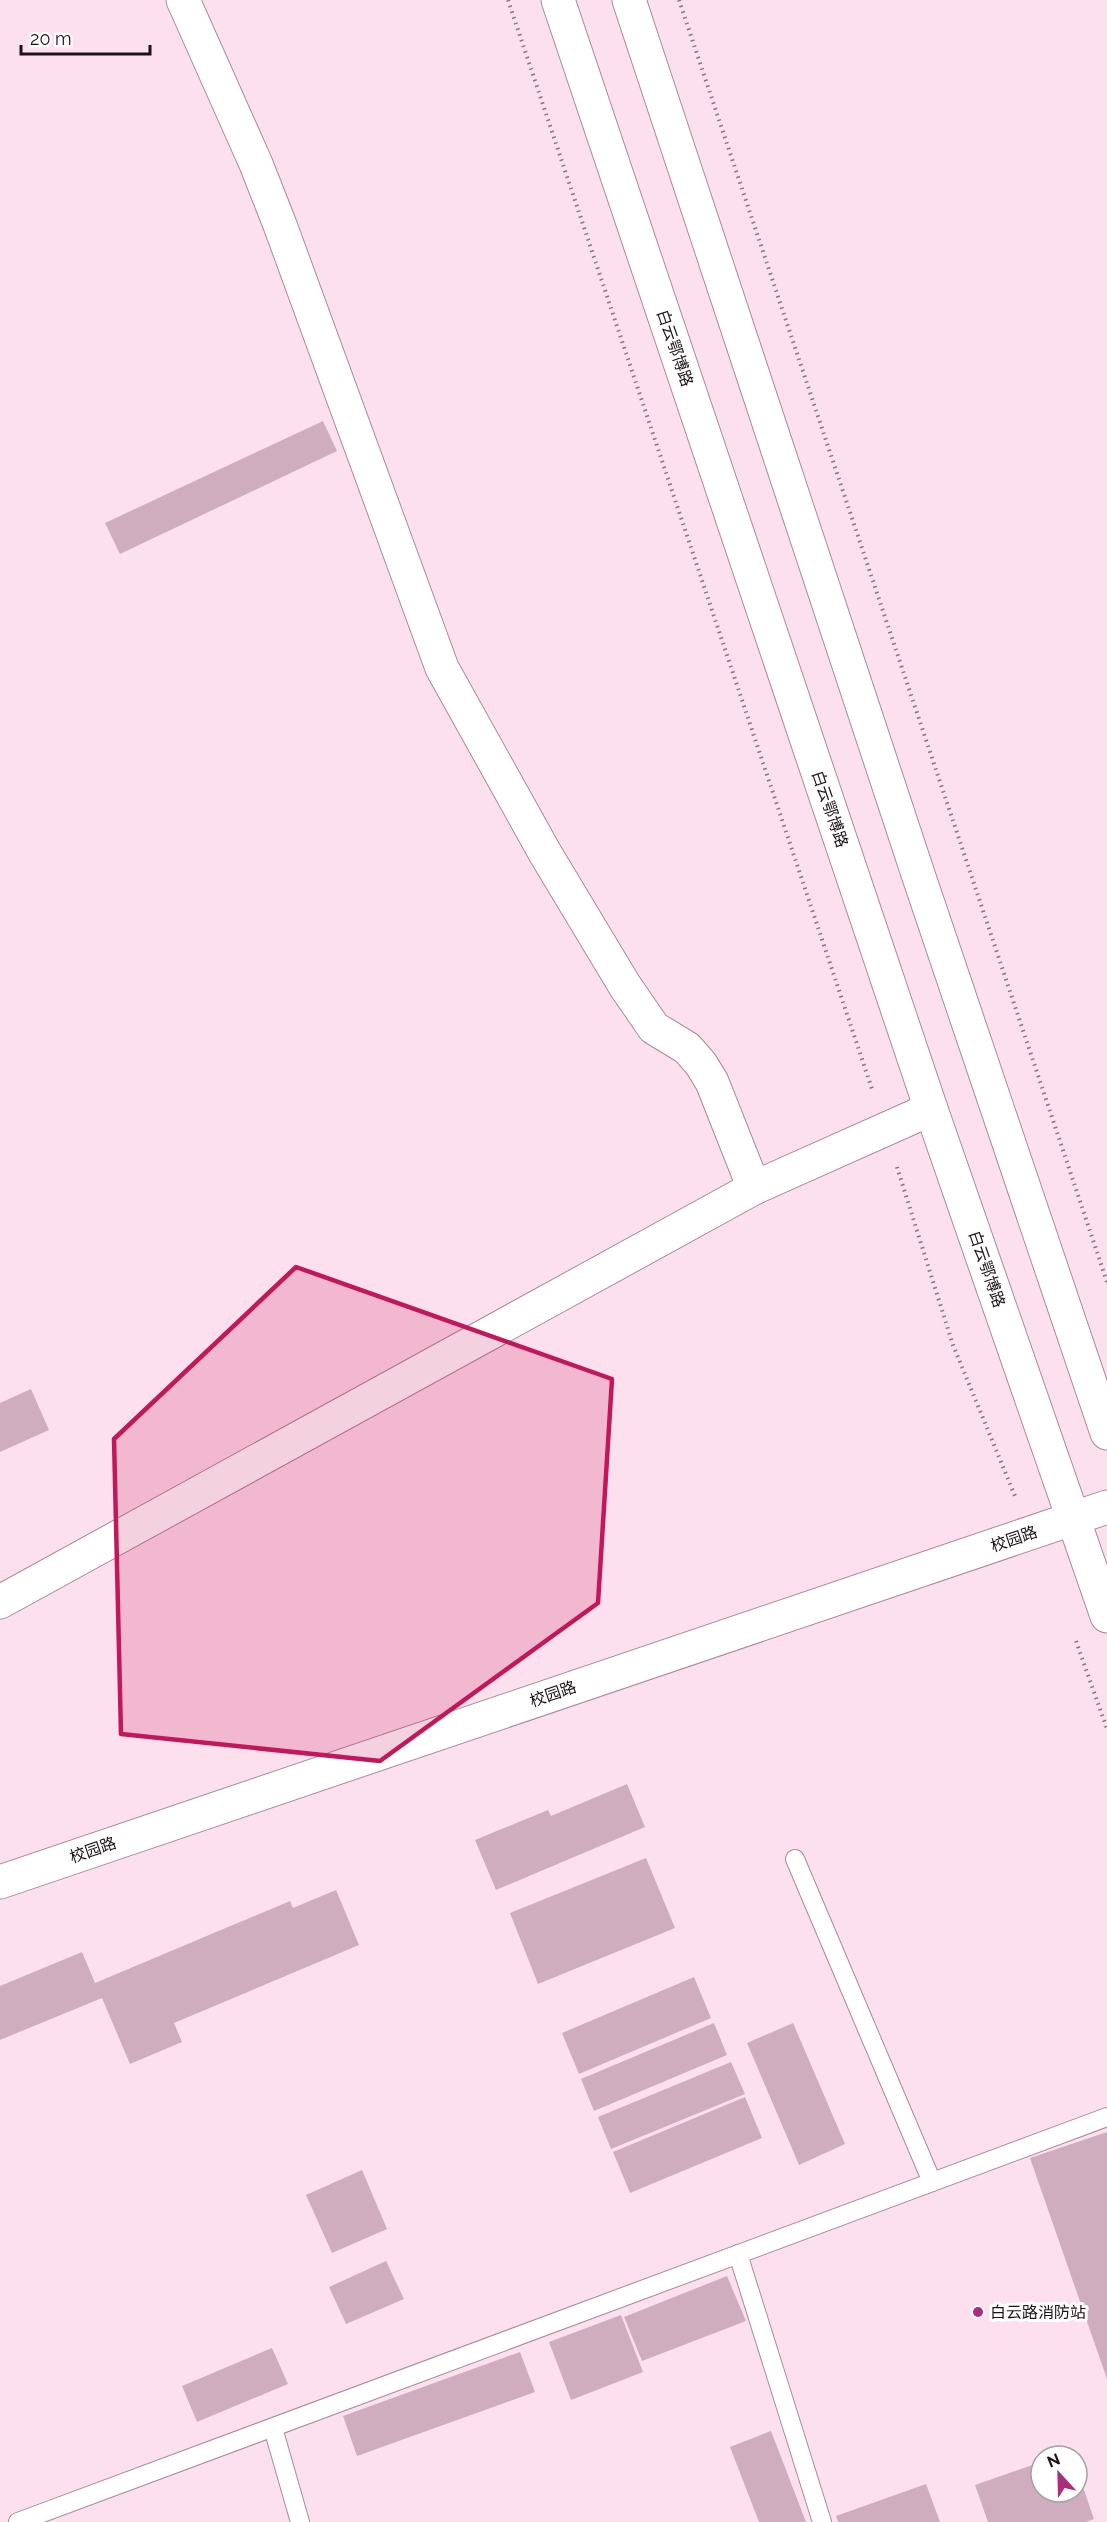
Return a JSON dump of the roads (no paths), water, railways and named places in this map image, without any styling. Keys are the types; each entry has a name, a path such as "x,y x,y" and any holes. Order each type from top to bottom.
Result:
{"street":[{"path":"183,0 256,164 280,225 442,668 545,853 625,986 654,1028 687,1048 701,1064 712,1082 754,1188"},
{"name":"白云鄂博路","path":"558,0 931,1109 1074,1518 1100,1574 1107,1616"},
{"path":"629,0 915,865 1107,1433"},
{"path":"0,1602 754,1188 931,1109"},
{"name":"校园路","path":"0,1882 1107,1507"}],"lane":[{"path":"795,1859 932,2182"},
{"path":"18,2522 1107,2117"},
{"path":"738,2254 822,2522"},
{"path":"273,2427 300,2522"}],"place":[{"name":"白云路消防站","path":"978,2312"}]}
